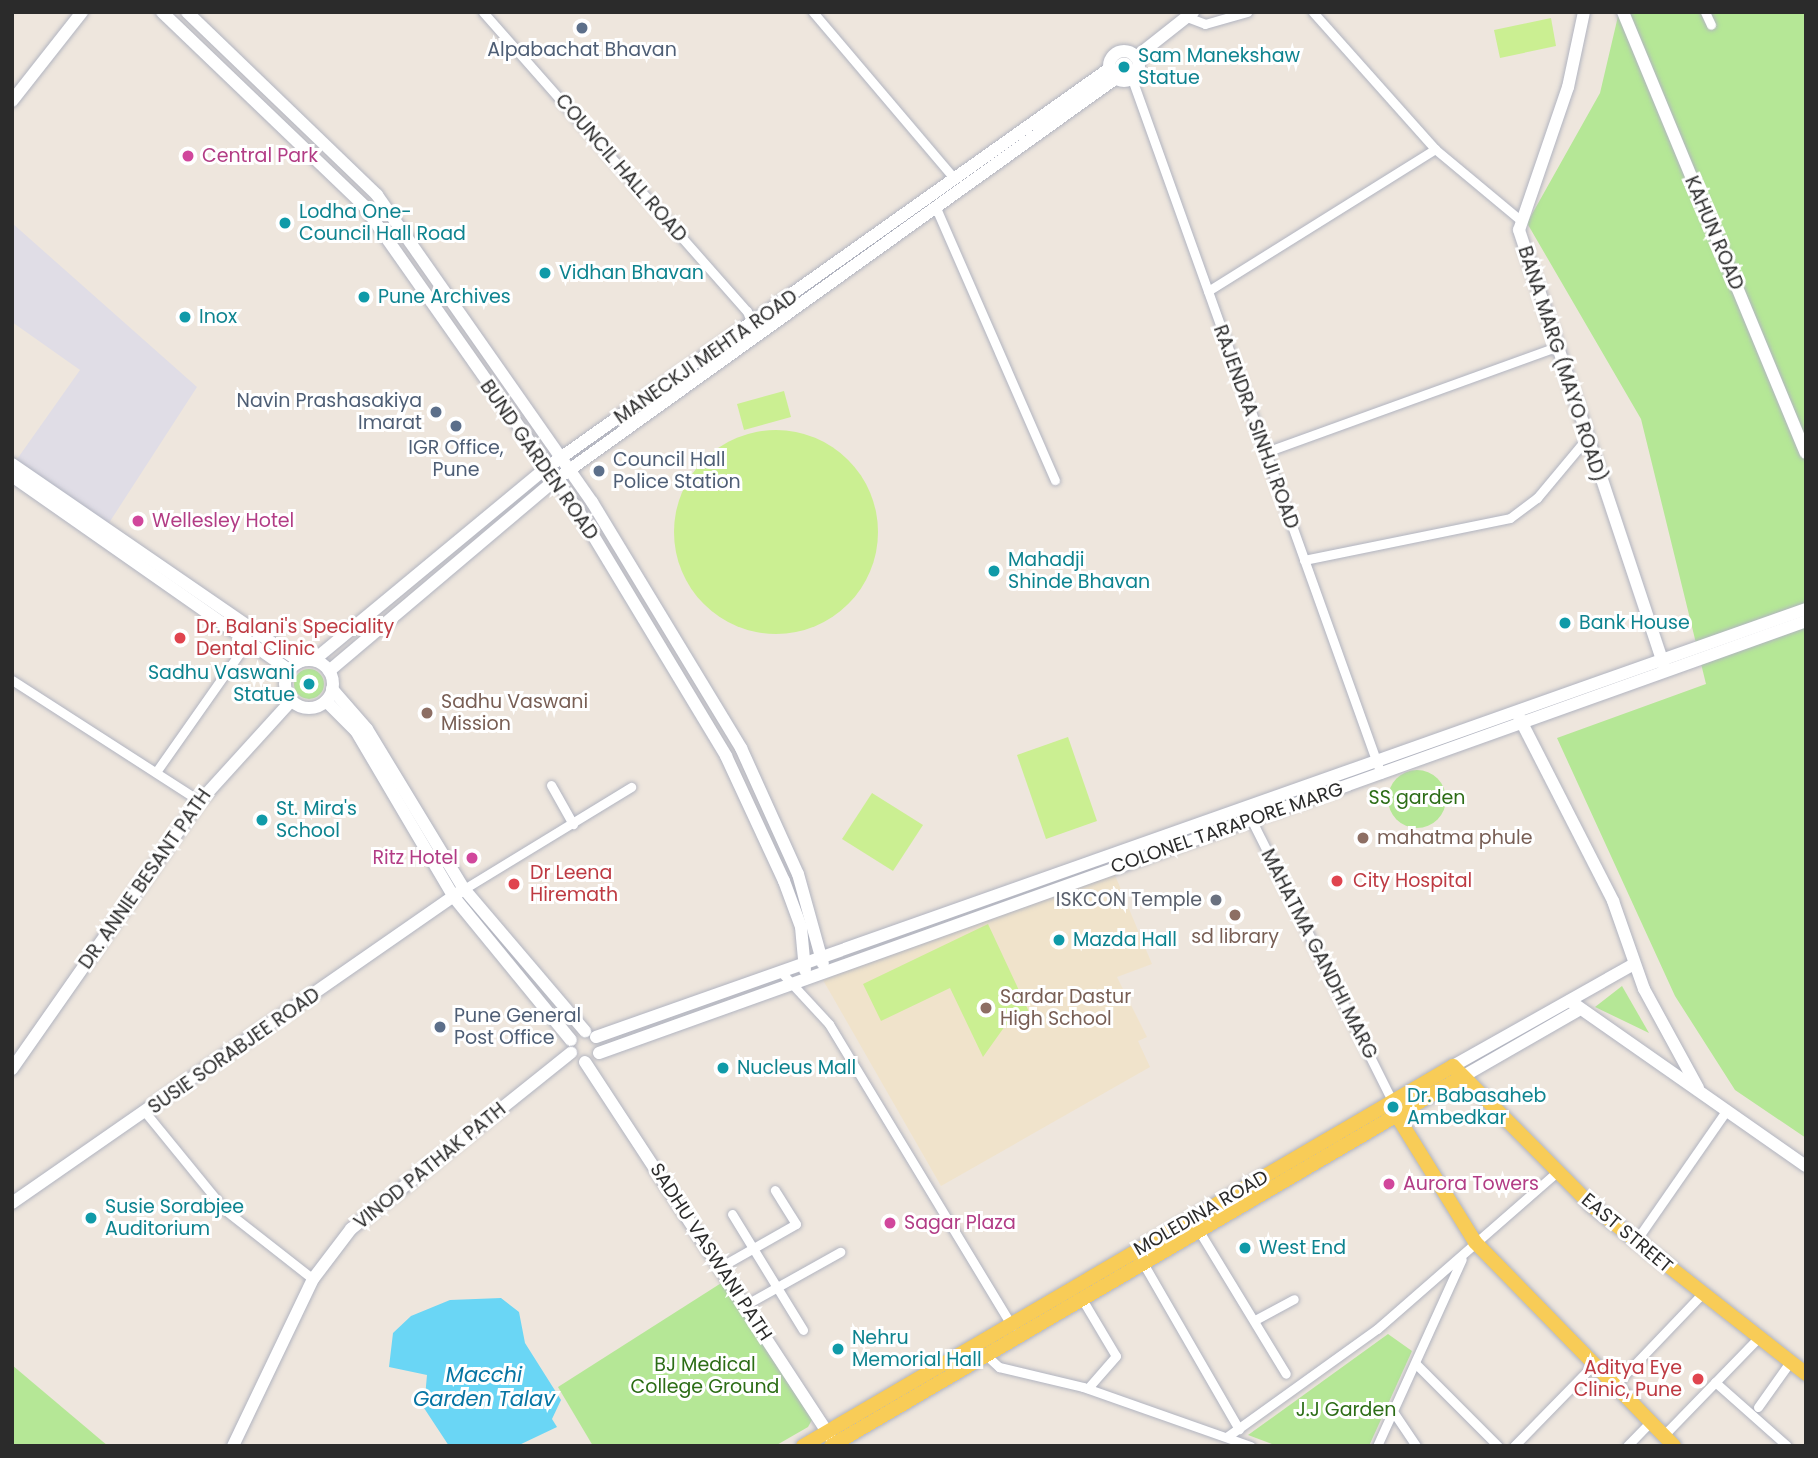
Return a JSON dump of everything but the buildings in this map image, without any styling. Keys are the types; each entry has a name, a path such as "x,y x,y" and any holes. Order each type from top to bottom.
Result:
{"main road":[{"path":"12,101 82,12"},
{"name":"BUND GARDEN ROAD","path":"162,12 364,206 554,481 726,756 784,881 805,963 806,978"},
{"name":"BUND GARDEN ROAD","path":"187,12 377,195 569,471 741,748 798,874 823,956 824,970"},
{"name":"BANA MARG (MAYO ROAD)","path":"1584,12 1565,99 1519,219 1556,347 1666,674"},
{"name":"KAHUN ROAD","path":"1623,12 1806,453"},
{"path":"1136,57 1190,15"},
{"path":"1121,52 1136,57 1139,69 1132,79 1113,73 1121,52"},
{"name":"MANECKJI MEHTA ROAD","path":"314,660 545,469 936,208 1113,73"},
{"name":"MANECKJI MEHTA ROAD","path":"329,671 554,481 954,178 1113,73"},
{"path":"12,464 300,662"},
{"path":"12,476 289,670"},
{"name":"COLONEL TARAPORE MARG","path":"823,956 1806,609"},
{"name":"COLONEL TARAPORE MARG","path":"806,978 1666,674 1806,621"},
{"path":"332,689 326,701 308,708 291,701 285,688 289,670 300,662 314,660 329,671 332,689 367,729 458,892 591,1034 592,1058"},
{"name":"DR. ANNIE BESANT PATH","path":"12,1069 200,800 291,701"},
{"path":"326,701 356,732 458,892 571,1046 592,1058"},
{"path":"1516,712 1613,901 1632,965 1698,1088"},
{"name":"SUSIE SORABJEE ROAD","path":"12,1203 458,892"},
{"path":"1457,1072 1574,1006 1606,978 1627,952"},
{"path":"591,1034 782,973 823,956"},
{"path":"1606,978 1632,965"},
{"path":"592,1058 806,978"},
{"path":"1574,1006 1698,1088 1726,1111 1806,1166"},
{"name":"VINOD PATHAK PATH","path":"233,1446 313,1279 380,1204 571,1046 591,1034"},
{"path":"1648,1054 1669,1035"},
{"name":"SADHU VASWANI PATH","path":"592,1058 750,1303 833,1438"},
{"name":"MOLEDINA ROAD","path":"833,1438 1392,1101 1457,1072"},
{"name":"MOLEDINA ROAD","path":"833,1438 986,1355 1014,1331 1082,1299 1397,1116 1457,1072"},
{"name":"EAST STREET","path":"1457,1072 1634,1242 1756,1339 1806,1374"},
{"path":"1397,1116 1475,1242 1668,1441"},
{"path":"803,1446 833,1438"}],"street":[{"name":"COUNCIL HALL ROAD","path":"483,12 747,311 759,328"},
{"path":"813,12 954,178"},
{"path":"1190,15 1205,24 1247,12"},
{"path":"1313,12 1435,149 1519,219"},
{"path":"1705,12 1711,25"},
{"name":"RAJENDRA SINHJI ROAD","path":"1132,79 1381,774"},
{"path":"1208,291 1435,149"},
{"path":"936,208 1055,480"},
{"path":"1266,452 1556,347"},
{"path":"1304,560 1510,518 1537,498 1587,439"},
{"path":"156,772 248,642"},
{"path":"12,680 200,800"},
{"path":"551,785 573,824"},
{"path":"458,892 631,787"},
{"name":"MAHATMA GANDHI MARG","path":"1245,807 1392,1101"},
{"path":"782,973 829,1024 1014,1331"},
{"path":"1634,1242 1726,1111"},
{"path":"145,1112 225,1210 313,1279"},
{"path":"1228,1436 1287,1399 1464,1254 1558,1171"},
{"path":"725,1265 796,1224 775,1190"},
{"path":"732,1214 803,1330"},
{"path":"1199,1231 1286,1374"},
{"path":"750,1303 840,1252"},
{"path":"1377,1446 1417,1365 1464,1254"},
{"path":"1143,1264 1239,1429"},
{"path":"1614,1386 1701,1295"},
{"path":"1082,1299 1116,1356 1088,1388"},
{"path":"1255,1320 1294,1299"},
{"path":"1668,1441 1715,1382 1756,1339"},
{"path":"986,1355 999,1367 1088,1388 1251,1446"},
{"path":"1758,1407 1790,1362"},
{"path":"1417,1365 1494,1445"},
{"path":"1514,1446 1593,1365"},
{"path":"1715,1382 1787,1446"},
{"path":"1394,1413 1416,1446"},
{"path":"1627,1446 1650,1422"}],"shaded area":[{"path":"12,223 197,387 107,526 15,462 80,370 12,322"},
{"name":"Sardar Dastur High School","path":"1112,868 1152,964 1117,977 1147,1037 1138,1041 1150,1067 941,1186 823,980"}],"green space":[{"path":"1619,12 1806,12 1806,1138 1735,1090 1675,996 1557,738 1706,684 1641,419 1527,223 1600,93"},
{"path":"1551,18 1556,46 1500,58 1494,30"},
{"path":"784,391 791,417 744,430 737,404"},
{"path":"776,430 815,438 848,460 870,493 878,532 870,571 848,604 815,626 776,634 737,626 704,604 682,571 674,532 682,493 704,460 737,438"},
{"path":"309,669 320,673 324,684 320,695 309,699 298,695 294,684 298,673"},
{"path":"1068,737 1097,821 1046,839 1017,755"},
{"name":"SS garden","path":"1411,770 1423,770 1438,778 1446,793 1446,805 1438,820 1423,828 1411,828 1396,820 1388,805 1388,793 1396,778"},
{"path":"872,793 923,825 893,871 842,839"},
{"path":"988,924 1030,1014 1005,1026 983,1057 950,988 881,1021 863,984"},
{"path":"1622,986 1649,1033 1595,1007"},
{"name":"BJ Medical College Ground","path":"726,1280 813,1418 808,1427 775,1446 593,1446 558,1387"},
{"name":"J.J Garden","path":"1388,1334 1412,1351 1369,1446 1277,1446 1248,1435"},
{"path":"12,1365 108,1446 12,1446"}],"water":[{"name":"Macchi Garden Talav","path":"501,1298 519,1312 525,1343 561,1400 552,1419 557,1427 517,1446 449,1446 424,1408 427,1375 389,1367 393,1333 411,1316 450,1300"}],"place":[{"name":"Alpabachat Bhavan","path":"582,28"},
{"name":"Sam Manekshaw Statue","path":"1124,67"},
{"name":"Central Park","path":"188,156"},
{"name":"Lodha One- Council Hall Road","path":"285,223"},
{"name":"Vidhan Bhavan","path":"545,273"},
{"name":"Pune Archives","path":"364,297"},
{"name":"Inox","path":"185,317"},
{"name":"Navin Prashasakiya Imarat","path":"436,412"},
{"name":"IGR Office, Pune","path":"456,426"},
{"name":"Council Hall Police Station","path":"599,471"},
{"name":"Wellesley Hotel","path":"138,521"},
{"name":"Mahadji Shinde Bhavan","path":"994,571"},
{"name":"Bank House","path":"1565,623"},
{"name":"Dr. Balani's Speciality Dental Clinic","path":"180,638"},
{"name":"Sadhu Vaswani Statue","path":"309,684"},
{"name":"Sadhu Vaswani Mission","path":"427,713"},
{"name":"St. Mira's School","path":"262,820"},
{"name":"mahatma phule","path":"1363,838"},
{"name":"Ritz Hotel","path":"472,858"},
{"name":"City Hospital","path":"1337,881"},
{"name":"Dr Leena Hiremath","path":"514,884"},
{"name":"ISKCON Temple","path":"1216,900"},
{"name":"sd library","path":"1235,915"},
{"name":"Mazda Hall","path":"1059,940"},
{"name":"Sardar Dastur High School","path":"986,1008"},
{"name":"Pune General Post Office","path":"440,1027"},
{"name":"Nucleus Mall","path":"723,1068"},
{"name":"Dr. Babasaheb Ambedkar","path":"1393,1107"},
{"name":"Aurora Towers","path":"1389,1184"},
{"name":"Susie Sorabjee Auditorium","path":"91,1218"},
{"name":"Sagar Plaza","path":"890,1223"},
{"name":"West End","path":"1245,1248"},
{"name":"Nehru Memorial Hall","path":"838,1349"},
{"name":"Aditya Eye Clinic, Pune","path":"1698,1379"}]}
